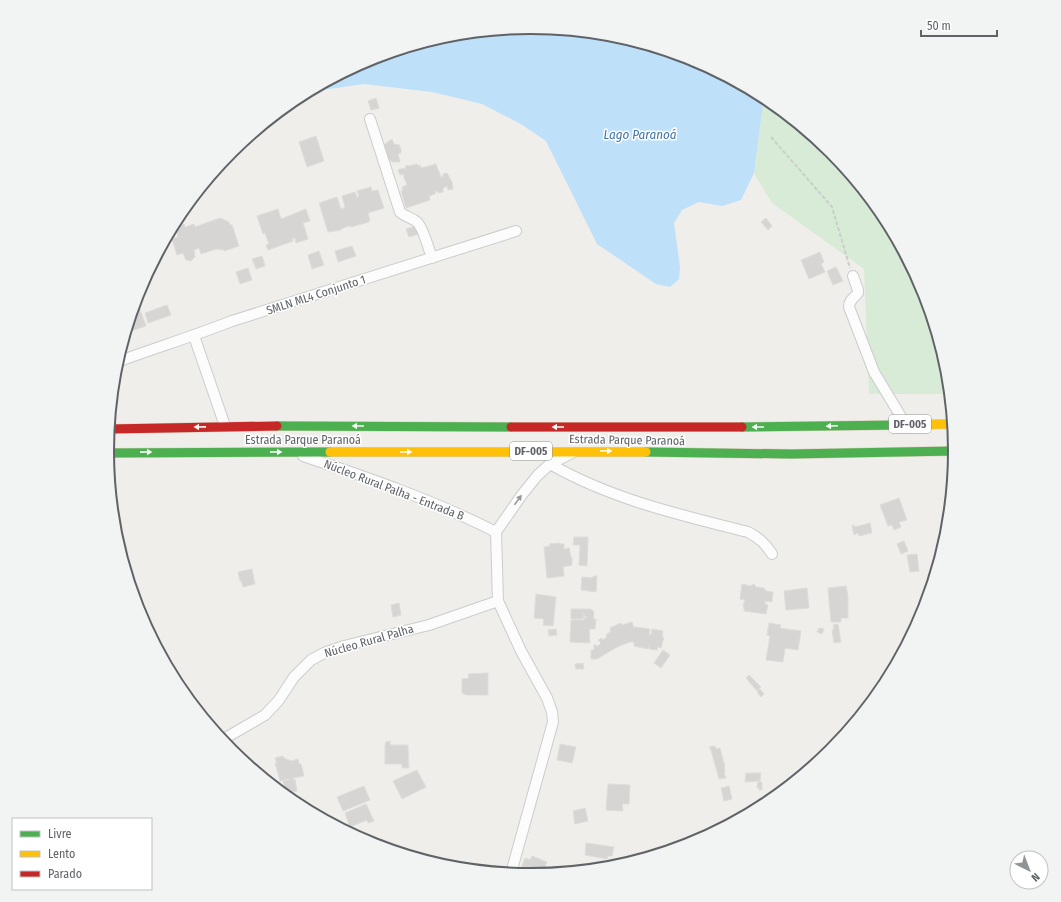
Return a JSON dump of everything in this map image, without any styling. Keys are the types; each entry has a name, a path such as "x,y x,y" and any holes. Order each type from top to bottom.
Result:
{"main road":[{"name":"Estrada Parque Paranoá","path":"114,429 225,426 797,427 947,424"},
{"path":"783,436 797,427"},
{"path":"782,446 791,454"},
{"name":"Estrada Parque Paranoá","path":"114,453 578,451 791,454 948,451"}],"street":[{"path":"370,119 400,212 404,216 419,224 432,258"},
{"name":"SMLN ML4 Conjunto 1","path":"124,359 181,339 194,336 232,321 516,231"},
{"path":"852,276 858,293 851,300 849,307 874,372 906,424"},
{"path":"194,336 225,426"},
{"path":"513,867 553,722 552,712 547,698 521,651 498,601 496,532 537,476 550,464 578,451"},
{"name":"Núcleo Rural Palha - Entrada B","path":"291,452 409,493 462,514 496,532"},
{"path":"550,464 571,476 606,492 669,512 748,532 758,537 766,544 772,554"},
{"name":"Núcleo Rural Palha","path":"227,737 265,715 279,700 294,677 310,660 344,646 429,625 498,601"}],"path":[{"path":"771,137 832,206 852,276"}],"green space":[{"path":"763,105 805,137 844,176 877,219 892,243 916,291 925,317 933,343 943,394 869,394 864,269 772,203 754,173"}],"water":[{"name":"Lago Paranoá","path":"530,34 558,35 612,42 665,56 690,66 715,77 763,105 754,173 741,200 722,206 699,202 682,210 674,223 680,267 679,279 670,287 656,284 597,244 546,141 519,123 482,104 432,92 364,84 322,90 346,77 396,56 449,42 503,35"}],"building":[{"path":"376,98 379,108 371,110 368,101"},
{"path":"316,136 324,161 307,167 299,142"},
{"path":"392,139 394,144 400,145 399,147 401,148 401,152 398,154 400,162 392,162 387,158 384,149 385,144"},
{"path":"417,164 418,166 420,165 421,168 436,164 441,177 443,174 447,173 452,182 453,189 448,190 447,186 443,188 443,192 438,193 436,190 435,194 429,196 430,200 406,208 401,191 403,190 402,187 407,185 403,174 400,175 398,170 404,168 405,170 406,165 409,166"},
{"path":"371,187 372,191 378,190 384,208 368,213 370,221 366,223 328,232 319,203 337,197 341,209 345,207 342,196 355,192 357,197 359,196 357,191"},
{"path":"278,209 281,219 306,209 310,221 303,223 308,239 296,243 295,238 292,239 293,241 268,250 266,245 269,244 265,233 263,234 257,216"},
{"path":"220,218 232,225 239,246 224,251 216,249 201,254 199,248 194,250 195,257 191,261 186,260 183,253 177,255 172,239 178,237 177,230 180,226 184,224 185,227 194,224 195,227"},
{"path":"766,218 772,226 768,230 761,222"},
{"path":"416,226 419,234 409,237 406,229"},
{"path":"352,246 356,256 338,262 335,251"},
{"path":"319,251 324,265 312,269 308,255"},
{"path":"820,252 824,262 821,264 825,272 809,279 801,260"},
{"path":"262,256 265,266 256,269 252,259"},
{"path":"836,267 843,281 833,285 827,271"},
{"path":"248,268 252,280 240,284 236,272"},
{"path":"167,305 171,315 148,323 145,313"},
{"path":"139,308 146,326 132,331"},
{"path":"899,498 907,520 899,522 901,527 894,530 892,525 888,526 880,505"},
{"path":"870,523 872,533 859,536 858,533 854,535 852,526 854,525 855,527"},
{"path":"574,537 588,537 587,566 579,565 580,545 573,545"},
{"path":"904,541 908,551 901,554 897,544"},
{"path":"549,544 564,544 564,549 569,548 572,557 572,565 563,567 564,576 547,578 544,547 550,546"},
{"path":"917,554 919,571 910,572 907,555"},
{"path":"252,569 255,584 243,587 238,572"},
{"path":"593,576 597,576 596,592 581,590 582,577 593,578"},
{"path":"742,584 751,586 754,584 756,587 764,588 766,591 773,592 772,602 765,601 765,604 768,605 766,614 744,611 743,606 745,600 740,599"},
{"path":"846,586 848,596 848,618 841,618 841,622 831,622 828,588"},
{"path":"807,588 809,608 786,610 784,591"},
{"path":"536,594 556,597 553,626 543,625 544,619 534,618"},
{"path":"399,603 401,615 393,617 391,605"},
{"path":"571,609 591,609 594,612 593,619 596,619 595,629 589,629 590,643 570,642 571,620 584,620 585,617 587,617 584,616 584,613 583,619 571,619"},
{"path":"632,622 634,628 650,629 649,635 651,635 652,629 663,631 662,637 664,637 661,648 658,647 657,650 649,649 649,645 648,649 634,646 634,642 630,642 617,647 597,659 591,659 591,650 594,650 594,645 597,645 597,647 601,643 598,640 602,638 603,640 607,637 606,635 611,631 610,628 621,623 622,625"},
{"path":"769,623 781,625 780,628 801,631 798,650 785,648 783,662 766,660 770,636 767,635"},
{"path":"838,624 841,642 834,643 832,630 834,630 833,625"},
{"path":"819,628 824,629 822,634 817,632"},
{"path":"556,629 557,635 549,636 548,630"},
{"path":"663,650 670,655 661,668 654,663"},
{"path":"583,663 584,669 576,669 575,664"},
{"path":"488,673 488,695 466,695 462,693 462,679 469,678 468,674"},
{"path":"749,675 761,687 757,691 746,678"},
{"path":"760,689 764,694 761,697 757,692"},
{"path":"390,741 390,745 408,745 409,768 402,768 402,764 385,764 385,745 386,742"},
{"path":"560,744 576,747 572,763 557,760"},
{"path":"715,746 716,749 720,748 726,778 719,779 709,747"},
{"path":"283,756 291,761 298,759 304,776 293,778 293,780 295,779 297,791 291,792 284,787 283,781 289,780 280,781 275,758"},
{"path":"417,770 426,787 402,799 393,781"},
{"path":"746,773 761,773 760,781 745,782"},
{"path":"758,782 762,782 762,790 757,788"},
{"path":"608,784 630,785 629,804 622,804 623,811 606,810"},
{"path":"364,786 370,800 343,811 337,797"},
{"path":"729,786 732,799 724,801 721,788"},
{"path":"366,804 374,821 368,823 367,820 350,827 345,813"},
{"path":"585,808 588,821 575,824 573,811"},
{"path":"586,843 614,847 612,856 608,856 607,859 585,855"},
{"path":"532,856 547,862 545,867 521,868 525,858 530,860"}],"traffic: fast":[{"path":"742,427 900,425"},
{"path":"277,426 511,427"},
{"path":"646,452 791,454 948,451"},
{"path":"114,453 330,452"}],"traffic: slow":[{"path":"900,425 947,424"},
{"path":"330,452 646,452"}],"traffic: jam":[{"path":"114,429 277,426"},
{"path":"511,427 742,427"}]}
